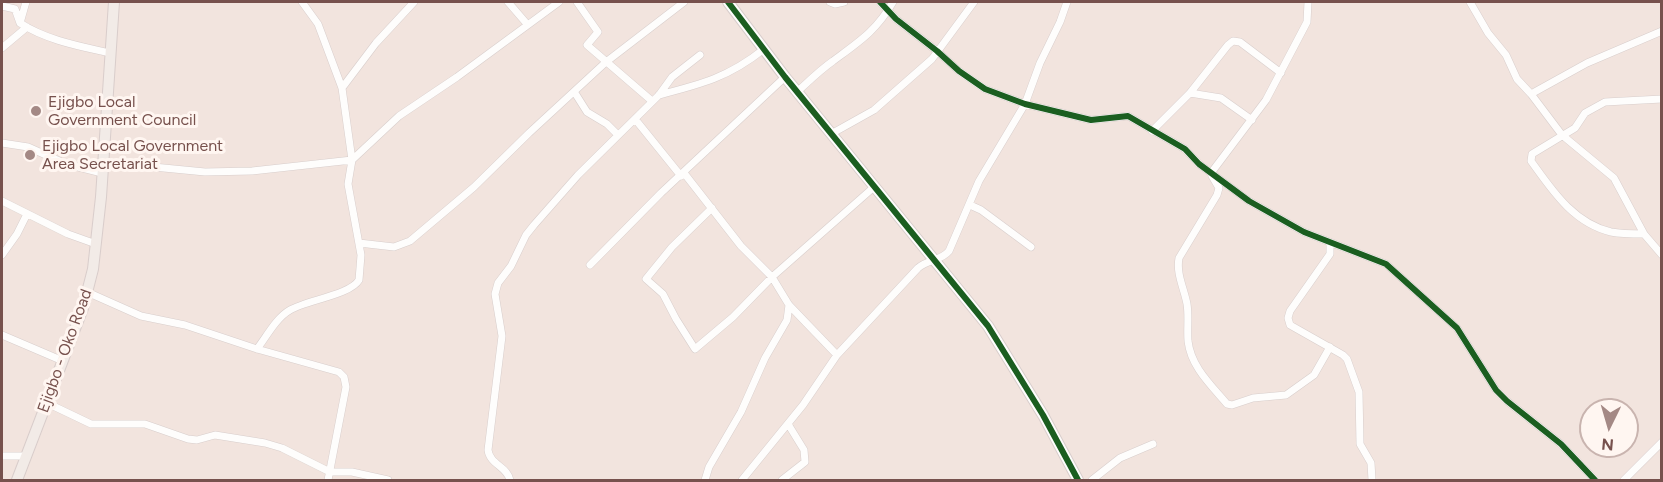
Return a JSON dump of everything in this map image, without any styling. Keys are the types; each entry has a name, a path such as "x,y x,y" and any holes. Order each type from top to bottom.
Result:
{"main road":[{"name":"Ejigbo - Oko Road","path":"17,480 84,308 96,244 114,2"}],"street":[{"path":"2,48 23,25 26,2"},
{"path":"257,350 282,315 356,284 359,280 361,255 348,184 352,160 342,88 318,24 302,2"},
{"path":"508,2 527,24"},
{"path":"2,143 28,147 66,164 201,172 252,171 352,160 399,116 457,77 559,2"},
{"path":"577,2 598,32 587,45 652,101"},
{"path":"359,243 394,247 410,241 474,187 606,62 684,2"},
{"path":"728,2 797,92 996,338 1043,415 1078,480"},
{"path":"830,2 835,4 844,2"},
{"path":"880,2 973,82 994,93 1025,104 1095,120 1128,116 1185,149 1211,173 1249,201 1304,232 1386,264 1457,328 1497,390 1561,444 1595,480"},
{"path":"797,92 831,62 860,42 894,2"},
{"path":"831,134 883,104 932,59 974,2"},
{"path":"742,480 788,424 837,355 918,268 932,259 944,258 950,251 986,169 1025,104 1067,2"},
{"path":"1211,173 1266,100 1307,22 1308,2"},
{"path":"1470,2 1488,33 1506,55 1517,79 1562,135 1614,178 1644,234 1662,255"},
{"path":"342,88 411,3"},
{"path":"2,6 15,9 16,16 23,25 54,39 110,53"},
{"path":"1531,94 1587,63 1662,31"},
{"path":"1152,131 1190,93 1233,41 1240,42 1281,72"},
{"path":"659,94 721,77 748,62 764,49"},
{"path":"510,480 507,471 492,461 488,450 502,336 495,294 498,283 512,266 523,241 534,225 578,175 659,94 672,77 700,55"},
{"path":"613,56 616,69"},
{"path":"590,265 661,193 683,175 785,76"},
{"path":"575,93 587,112 607,124 618,135"},
{"path":"1190,93 1221,99 1252,120"},
{"path":"1644,234 1603,230 1586,221 1564,205 1531,158 1532,154 1575,128 1590,109 1605,102 1662,99"},
{"path":"635,119 712,208 741,246 772,277 789,305 837,355"},
{"path":"1211,173 1219,188 1217,195 1179,258 1178,265 1186,303 1188,344 1198,369 1227,404 1232,405 1253,398 1286,395 1314,375 1329,347"},
{"path":"712,208 672,247 646,279 663,294 693,347 698,348 772,277 874,188"},
{"path":"2,201 68,234 96,244"},
{"path":"970,205 981,210 1031,247"},
{"path":"2,255 17,234 27,214"},
{"path":"1330,243 1330,254 1290,311 1288,318 1290,325 1347,359 1359,392 1360,444 1371,462 1372,480"},
{"path":"87,292 141,316 185,325 257,350 339,372 344,377 346,387 328,480"},
{"path":"705,480 709,467 741,412 762,364 787,320 789,305"},
{"path":"2,335 63,361"},
{"path":"47,403 91,424 145,424 188,439 197,440 215,435 265,443 282,448 330,472 352,472 388,480"},
{"path":"782,480 805,462 804,450 788,424"},
{"path":"1624,480 1662,442"},
{"path":"1092,480 1120,458 1153,444"},
{"path":"2,456 26,456"}],"shaded area":[{"path":"2,2 1661,2 1661,480 2,480"}],"cycle path":[{"path":"728,2 785,77 988,326 1043,415 1078,480"},
{"path":"880,2 896,19 959,71 985,89 1025,104 1091,120 1128,116 1185,149 1199,164 1249,201 1304,232 1386,264 1457,328 1496,390 1561,444 1595,480"}],"place":[{"name":"Ejigbo Local Government Council","path":"36,111"},
{"name":"Ejigbo Local Government Area Secretariat","path":"30,155"}]}
